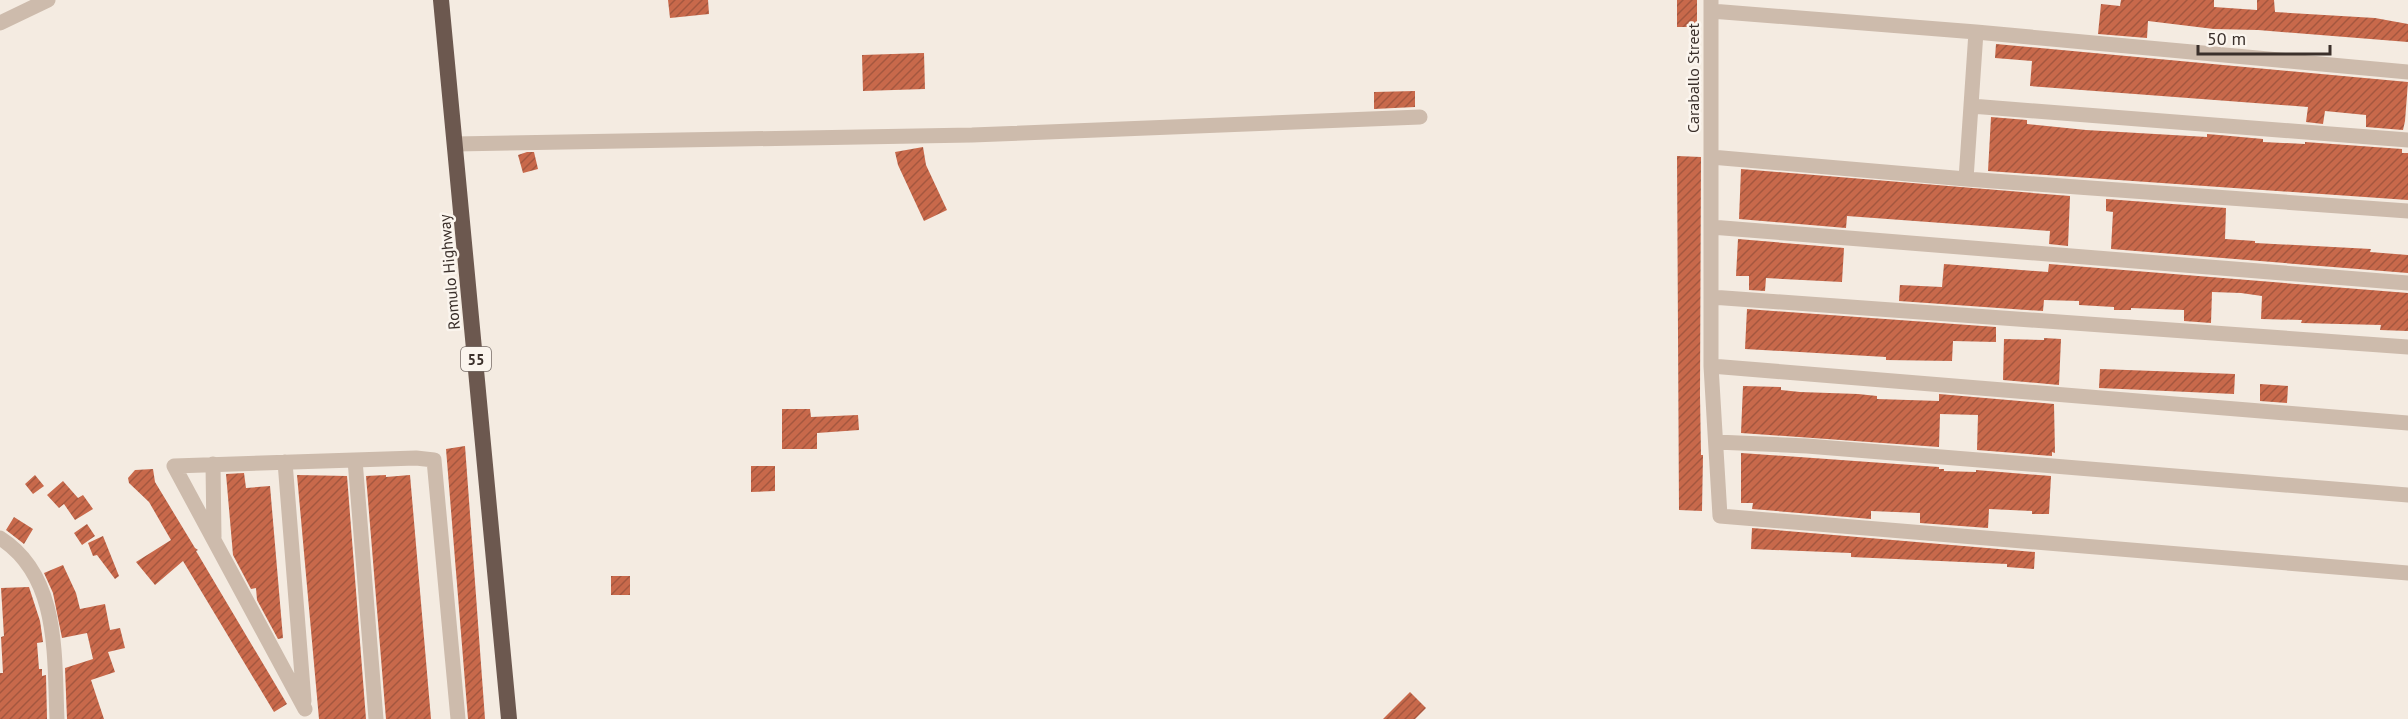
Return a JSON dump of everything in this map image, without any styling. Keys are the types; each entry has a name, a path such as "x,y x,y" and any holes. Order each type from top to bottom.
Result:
{"highway":[{"name":"Romulo Highway","path":"441,0 509,719"}],"street":[{"path":"0,22 48,0"},
{"path":"1711,5 2408,72"},
{"name":"Caraballo Street","path":"1711,5 1712,366 1720,516 2408,573"},
{"path":"1966,179 1976,32"},
{"path":"1971,106 2408,140"},
{"path":"455,144 972,135 1420,117"},
{"path":"1711,157 1966,179 2408,211"},
{"path":"1711,227 2408,283"},
{"path":"1711,297 2408,347"},
{"path":"1712,366 2408,423"},
{"path":"1716,442 1807,446 2408,495"},
{"path":"306,714 174,466 416,458 434,460 458,719"},
{"path":"355,460 376,719"},
{"path":"285,462 306,714"},
{"path":"213,464 214,540"},
{"path":"0,538 16,548 32,568 48,606 57,719"}],"building":[{"path":"668,0 708,0 709,14 670,18"},
{"path":"1677,0 1697,0 1697,27 1677,27"},
{"path":"2121,0 2214,0 2214,7 2257,10 2257,0 2274,0 2275,12 2375,18 2408,24 2408,42 2258,30 2214,29 2148,21 2147,38 2098,34 2101,4 2120,6"},
{"path":"1996,44 2408,82 2405,121 2403,130 2366,127 2366,115 2325,111 2323,124 2306,122 2308,107 2030,86 2032,61 1995,58"},
{"path":"924,53 925,89 863,91 862,55"},
{"path":"1415,91 1415,107 1374,109 1374,92"},
{"path":"1991,117 2027,120 2027,124 2086,130 2207,137 2207,134 2263,139 2263,142 2305,144 2305,142 2402,149 2402,153 2408,153 2408,200 1988,171"},
{"path":"923,147 926,165 947,210 924,221 898,165 895,152"},
{"path":"534,152 538,169 523,173 518,155"},
{"path":"1677,156 1701,157 1702,511 1679,510"},
{"path":"1741,169 2070,196 2068,246 2049,244 2050,231 1847,216 1846,228 1739,219"},
{"path":"2106,199 2226,208 2225,239 2255,241 2255,243 2371,249 2370,252 2408,255 2408,273 2111,249 2113,212 2106,211"},
{"path":"1738,239 1844,248 1842,282 1766,278 1765,291 1749,290 1749,276 1736,276"},
{"path":"1944,264 2048,272 2049,264 2408,293 2408,331 2380,330 2381,325 2301,323 2302,320 2261,319 2262,296 2241,293 2212,292 2211,323 2184,321 2184,310 2131,308 2131,310 2114,310 2114,307 2079,305 2079,301 2044,300 2043,311 1899,301 1900,285 1942,287"},
{"path":"1747,309 1996,327 1996,342 1953,341 1952,361 1886,360 1886,357 1745,349"},
{"path":"2044,338 2061,339 2059,385 2003,380 2004,339 2044,340"},
{"path":"2100,369 2235,374 2234,394 2099,388"},
{"path":"2260,384 2288,386 2287,403 2260,401"},
{"path":"1743,386 1781,387 1781,390 1800,392 1858,394 1877,396 1877,399 1939,401 1939,394 2054,404 2055,453 2052,452 2052,456 1977,450 1978,415 1940,414 1939,447 1741,433"},
{"path":"782,409 810,409 811,417 858,415 859,430 817,433 817,449 782,449"},
{"path":"465,446 485,719 468,719 446,449"},
{"path":"1741,453 1939,467 1944,471 1976,472 1976,470 2051,476 2049,514 1989,509 1988,528 1920,523 1920,513 1871,511 1871,519 1752,509 1753,503 1741,503"},
{"path":"751,466 775,466 775,491 751,492"},
{"path":"153,469 155,482 198,550 196,551 287,704 274,712 183,561 155,585 136,562 171,540 149,502 129,483 128,478 135,470"},
{"path":"244,473 246,488 270,486 283,638 278,639 257,600 256,588 251,589 233,555 226,474"},
{"path":"35,475 44,486 33,494 25,484"},
{"path":"297,475 347,476 366,719 319,719"},
{"path":"386,475 386,477 410,475 431,719 386,719 366,476"},
{"path":"63,481 78,498 83,495 93,509 75,520 64,504 59,508 47,495"},
{"path":"14,517 33,529 24,544 6,530"},
{"path":"87,524 95,536 82,545 74,533"},
{"path":"1752,528 2035,552 2034,569 2007,567 2007,564 1851,557 1851,553 1751,549"},
{"path":"103,536 119,576 115,579 97,555 93,556 88,543"},
{"path":"63,565 76,593 80,609 105,604 110,630 120,628 125,648 108,652 115,672 91,680 104,719 67,719 65,668 93,659 87,633 62,638 53,593 44,573"},
{"path":"611,576 630,576 630,595 611,595"},
{"path":"29,587 40,621 43,642 37,643 39,669 42,669 42,676 46,675 47,719 0,719 0,673 3,673 1,637 4,636 1,588"},
{"path":"1410,692 1426,708 1415,719 1383,719"}]}
